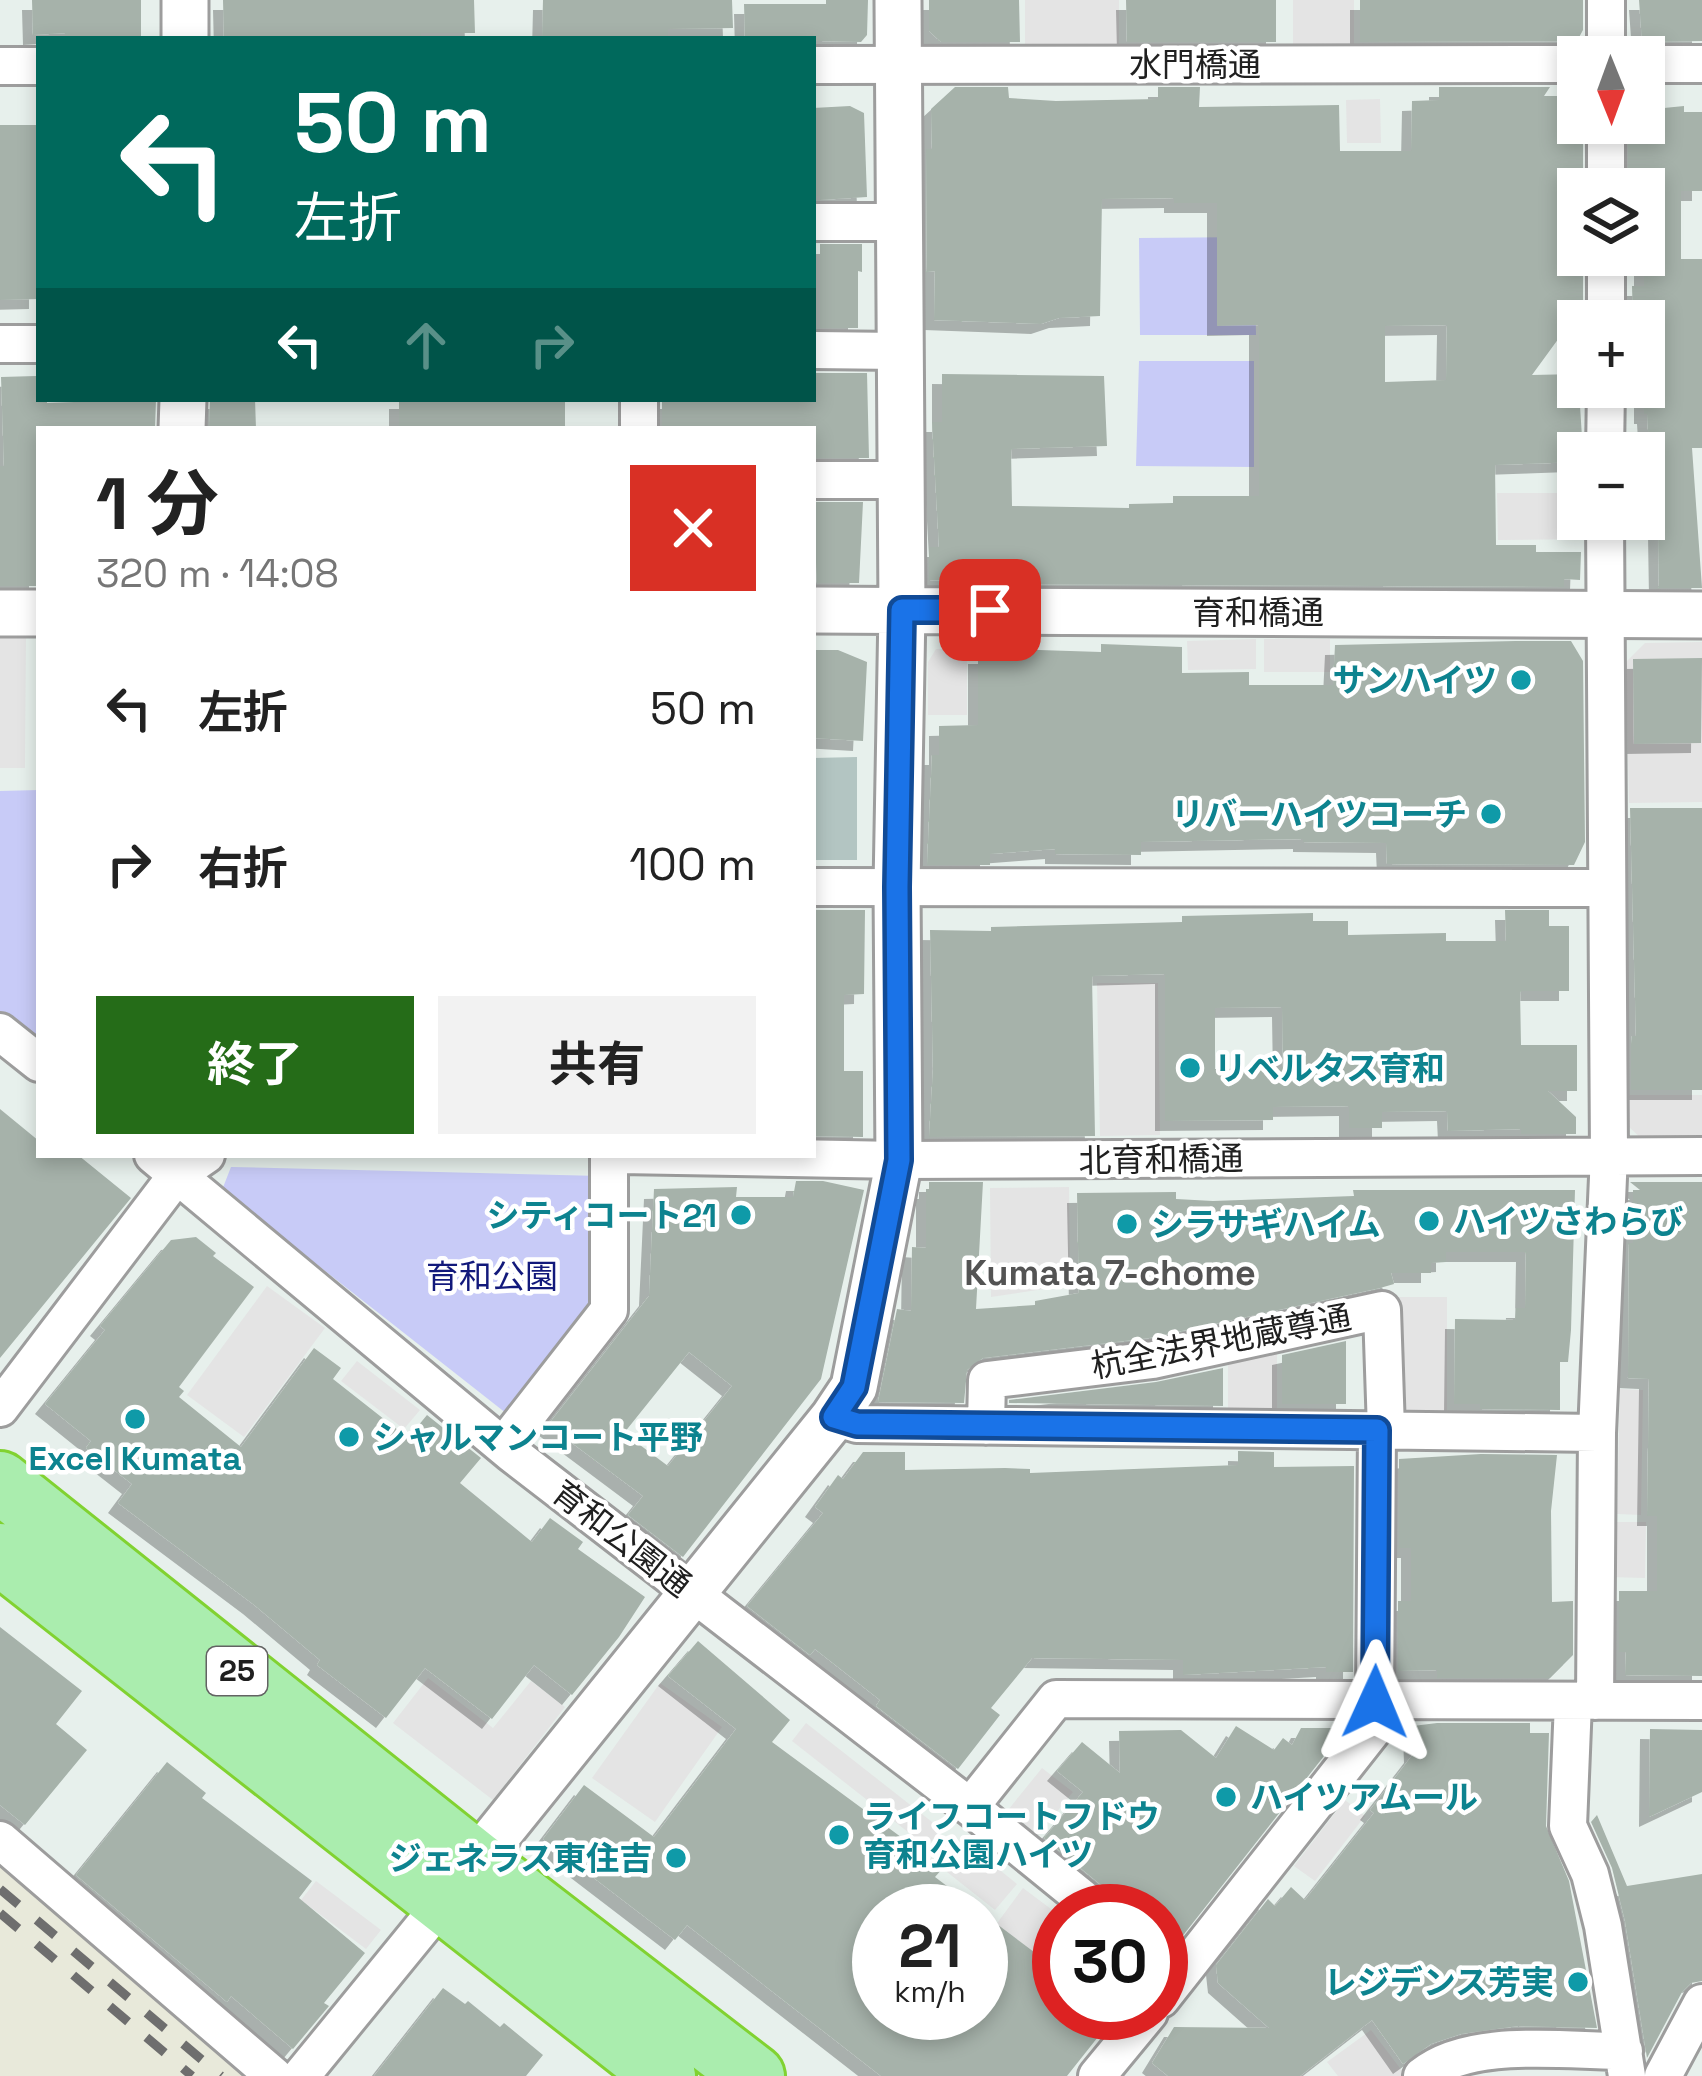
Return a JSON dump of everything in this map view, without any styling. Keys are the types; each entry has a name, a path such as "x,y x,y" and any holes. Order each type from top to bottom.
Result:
{"highway":[{"name":"25","path":"0,1482 459,1881 665,2076"},
{"name":"25","path":"0,1554 459,1881 754,2076"}],"street":[{"path":"185,0 185,36"},
{"path":"302,2076 854,1387 899,1160 898,0"},
{"path":"1606,0 1606,36"},
{"name":"水門橋通","path":"816,65 1557,64"},
{"path":"1665,64 1702,64"},
{"path":"0,66 36,66"},
{"path":"816,222 899,223"},
{"path":"0,344 36,344"},
{"path":"816,350 900,351"},
{"path":"816,479 901,480"},
{"path":"1422,2076 1441,2060 1479,2051 1625,2064 1604,1926 1590,1874 1568,1826 1584,1701 1609,1154 1606,540"},
{"name":"育和橋通","path":"816,610 1702,615"},
{"path":"0,613 36,613"},
{"path":"816,887 1607,888"},
{"path":"0,1032 36,1061"},
{"name":"北育和橋通","path":"787,1158 1702,1156"},
{"path":"503,1446 609,1310 609,1158"},
{"path":"0,1408 178,1160"},
{"name":"育和公園通","path":"178,1160 503,1446 1065,1884"},
{"name":"杭全法界地蔵尊通","path":"986,1426 987,1380 1154,1360 1382,1310 1382,1430"},
{"path":"834,1417 857,1424 1597,1433"},
{"path":"1188,1952 1385,1702 1382,1430"},
{"path":"970,1807 1056,1700 1702,1701"},
{"path":"0,1840 274,2076"},
{"path":"1663,2076 1702,2003"},
{"path":"1097,2076 1127,2040"}],"shaded area":[{"path":"1025,0 1119,0 1119,46 1025,47"},
{"path":"1293,0 1354,0 1354,51 1293,52"},
{"path":"1380,99 1381,143 1347,143 1346,100"},
{"path":"1497,493 1557,493 1557,539 1498,540"},
{"path":"0,637 26,637 25,768 0,768"},
{"path":"1256,639 1256,669 1188,670 1187,641"},
{"path":"1264,639 1330,639 1330,672 1264,672"},
{"path":"1702,642 1702,802 1629,803 1626,662 1645,643"},
{"path":"936,649 967,649 967,715 928,715 928,662"},
{"path":"857,757 857,860 816,860 816,758"},
{"path":"1097,983 1158,983 1160,1135 1100,1136"},
{"path":"1628,1095 1702,1095 1702,1139 1642,1139 1629,1127"},
{"path":"1069,1187 1070,1285 991,1297 990,1188"},
{"path":"267,1286 325,1328 244,1437 187,1395"},
{"path":"1397,1297 1447,1297 1447,1418 1397,1418"},
{"path":"1228,1354 1277,1354 1277,1412 1228,1413"},
{"path":"357,1361 420,1410 404,1429 341,1381"},
{"path":"1620,1389 1643,1390 1641,1515 1617,1514"},
{"path":"1610,1522 1646,1522 1645,1578 1609,1577"},
{"path":"428,1678 493,1728 531,1681 565,1707 493,1800 393,1723"},
{"path":"660,1683 722,1727 655,1822 592,1778"},
{"path":"806,1723 941,1829 927,1847 792,1741"},
{"path":"1042,1768 1073,1792 1038,1835 1008,1810"},
{"path":"1345,1800 1365,1816 1315,1881 1294,1866"},
{"path":"969,1845 1017,1884 1008,1895 1008,1884 962,1884 947,1872"},
{"path":"0,1860 252,2076 0,2076"},
{"path":"316,1881 381,1930 366,1949 301,1900"},
{"path":"1023,1888 1032,1895 1032,1964 1008,1997 1008,1908"},
{"path":"1371,2030 1406,2076 1338,2076 1327,2062"}],"green space":[{"path":"1254,237 1256,335 1140,335 1139,238"},
{"path":"1139,361 1254,361 1254,467 1136,466"},
{"path":"36,790 36,1048 0,1018 0,791"},
{"name":"育和公園","path":"231,1167 600,1176 598,1305 511,1417 222,1190"}],"building":[{"path":"32,0 141,0 141,36 33,35"},
{"path":"223,0 474,0 475,33 224,36"},
{"path":"543,0 732,0 733,28 668,29 668,36 542,36"},
{"path":"826,0 868,0 867,35 861,42 816,41 816,36 745,36 744,4 826,4"},
{"path":"929,0 1019,0 1020,42 941,42 929,31"},
{"path":"1126,0 1276,0 1276,42 1127,42"},
{"path":"1360,0 1583,0 1580,36 1557,36 1557,41 1360,42"},
{"path":"1639,0 1702,0 1702,41 1665,42 1665,36 1642,36"},
{"path":"955,87 1008,87 1009,98 1056,101 1158,99 1158,87 1200,87 1199,107 1339,105 1340,151 1411,151 1412,101 1439,100 1439,87 1550,87 1544,96 1557,96 1557,144 1583,144 1583,168 1557,168 1557,276 1583,276 1583,300 1557,300 1557,341 1532,375 1557,374 1557,408 1580,408 1582,432 1557,432 1557,463 1495,465 1496,545 1536,545 1536,552 1581,552 1580,580 1564,579 1564,587 929,580 929,547 939,547 932,422 942,422 942,374 1104,376 1107,446 1011,449 1012,506 1129,508 1129,504 1173,503 1173,496 1259,496 1259,325 1217,326 1217,203 1102,199 1100,316 1041,324 934,320 935,271 927,272 926,149 932,149 931,109","holes":["1447,325 1446,380 1385,382 1385,326"]},
{"path":"850,106 864,113 867,197 820,200 816,196 816,108"},
{"path":"1684,106 1684,112 1702,112 1702,191 1681,191 1681,259 1702,259 1702,448 1692,448 1702,588 1659,588 1658,540 1665,540 1665,432 1648,432 1644,408 1665,408 1665,300 1632,300 1632,286 1644,286 1644,276 1665,276 1665,168 1628,168 1628,144 1665,144 1665,108"},
{"path":"0,125 36,125 36,299 0,300"},
{"path":"820,244 862,244 858,328 820,328"},
{"path":"816,373 867,373 869,458 816,458 816,426 662,426 662,402 816,402"},
{"path":"36,376 36,402 156,402 155,426 36,426 36,586 0,586 1,377"},
{"path":"210,402 255,402 256,426 209,426"},
{"path":"399,402 565,402 565,426 399,426"},
{"path":"816,502 863,502 859,583 817,583"},
{"path":"1571,641 1583,661 1585,842 1574,865 1387,864 1386,843 1303,839 1141,842 1141,855 1055,854 1055,849 990,854 990,865 927,865 932,755 939,755 939,726 978,725 978,654 1010,654 1010,649 1101,652 1101,644 1182,647 1182,673 1249,672 1249,685 1333,685 1335,645"},
{"path":"816,650 838,650 867,662 863,741 816,738"},
{"path":"1702,658 1701,743 1634,744 1633,659"},
{"path":"1630,808 1702,808 1702,1090 1631,1090 1631,1044 1636,1036"},
{"path":"816,910 865,910 864,994 844,995 844,1071 863,1071 863,1137 816,1136"},
{"path":"1505,910 1549,910 1549,926 1569,926 1569,991 1520,991 1521,1045 1577,1045 1577,1091 1548,1091 1576,1117 1576,1134 1521,1134 1521,1129 1448,1131 1447,1111 1382,1112 1382,1128 1349,1128 1349,1106 1273,1107 1273,1120 1165,1121 1165,974 1092,976 1095,1136 929,1137 933,1069 930,930 991,931 991,927 1182,922 1182,916 1313,913 1313,921 1348,921 1348,935 1446,933 1446,941 1506,941","holes":["1282,1007 1283,1068 1215,1069 1215,1008"]},
{"path":"0,1109 36,1139 36,1158 82,1158 131,1198 0,1358"},
{"path":"796,1181 864,1190 821,1379 683,1557 628,1515 643,1496 548,1425 649,1296 654,1189 737,1187 736,1197 793,1197","holes":["689,1352 732,1386 668,1466 624,1433"]},
{"path":"929,1182 983,1182 976,1309 1035,1305 1035,1301 1079,1293 1077,1193 1176,1192 1176,1199 1213,1201 1354,1196 1353,1190 1575,1190 1571,1330 1568,1362 1560,1362 1560,1410 1454,1404 1455,1319 1515,1320 1516,1308 1525,1308 1526,1252 1446,1252 1446,1262 1431,1263 1431,1273 1391,1273 1394,1284 1380,1288 1149,1338 983,1358 967,1370 964,1403 878,1402 897,1309 911,1311 912,1247 926,1248"},
{"path":"1630,1182 1702,1182 1702,1676 1625,1675 1626,1652 1619,1652 1619,1591 1657,1591 1657,1516 1647,1516 1649,1379 1628,1378 1629,1243 1633,1243 1633,1190 1640,1190"},
{"path":"196,1237 254,1287 179,1387 184,1391 179,1397 241,1447 314,1348 341,1368 333,1379 408,1438 427,1415 481,1458 460,1483 532,1542 550,1518 583,1542 578,1549 645,1597 572,1695 534,1665 492,1719 425,1668 386,1718 317,1665 320,1660 253,1604 118,1503 132,1484 86,1448 91,1441 45,1404 105,1330 100,1326 171,1240"},
{"path":"1346,1341 1346,1404 1282,1404 1282,1355"},
{"path":"1223,1368 1223,1406 1009,1403 1156,1382"},
{"path":"1238,1451 1274,1452 1274,1467 1354,1466 1353,1672 1326,1672 1326,1667 1183,1675 1183,1660 1032,1658 991,1708 1000,1715 958,1769 876,1706 880,1700 815,1649 810,1655 747,1606 823,1513 815,1507 838,1475 843,1479 863,1452 905,1452 905,1470 1005,1468 1030,1469 1030,1473 1238,1465"},
{"path":"1557,1455 1551,1511 1552,1602 1573,1601 1573,1655 1550,1678 1437,1678 1437,1670 1398,1671 1398,1601 1411,1601 1411,1548 1399,1548 1399,1459"},
{"path":"0,1627 82,1691 56,1724 87,1750 25,1825 0,1805"},
{"path":"698,1641 790,1720 772,1742 943,1868 935,1877 944,1884 852,1884 852,2040 1008,2040 1008,1932 1032,1950 1032,2040 1096,2040 1067,2076 881,2076 687,1925 675,1940 543,1839 584,1785 654,1837 736,1729 668,1676"},
{"path":"1530,1723 1530,1733 1549,1733 1546,1826 1569,1881 1597,2028 1518,2026 1461,2034 1431,2044 1403,2064 1372,2020 1300,2076 1168,2076 1152,2063 1166,2040 1188,2040 1188,2027 1269,2028 1218,1983 1216,1965 1268,1899 1275,1906 1291,1887 1305,1900 1374,1813 1370,1810 1414,1753 1413,1726"},
{"path":"1236,1726 1274,1750 1283,1738 1292,1745 1301,1728 1346,1728 1188,1929 1188,1884 1100,1884 1044,1838 1083,1792 1057,1771 1082,1742 1120,1773 1119,1731 1181,1730 1216,1758"},
{"path":"1650,1729 1702,1730 1702,1792 1649,1817"},
{"path":"167,1762 206,1793 202,1798 312,1881 299,1898 365,1953 293,2049 231,1996 227,2002 76,1875"},
{"path":"1597,1815 1627,1886 1702,1874 1702,1981 1682,1992 1647,2058 1625,1921 1612,1868 1591,1822"},
{"path":"443,1988 500,2027 504,2023 543,2055 526,2076 374,2076"}],"railway":[{"path":"0,1889 221,2076"},
{"path":"0,1913 192,2076"}],"place":[{"name":"サンハイツ","path":"1521,680"},
{"name":"リバーハイツコーチ","path":"1491,814"},
{"name":"リベルタス育和","path":"1190,1068"},
{"name":"シティコート21","path":"741,1215"},
{"name":"ハイツさわらび","path":"1429,1221"},
{"name":"シラサギハイム","path":"1127,1224"},
{"name":"Excel Kumata","path":"135,1419"},
{"name":"シャルマンコート平野","path":"349,1437"},
{"name":"ハイツアムール","path":"1226,1797"},
{"name":"ライフコートフドウ 育和公園ハイツ","path":"839,1835"},
{"name":"ジェネラス東住吉","path":"676,1858"},
{"name":"レジデンス芳実","path":"1578,1982"}],"district":[{"name":"Kumata 7-chome","path":"1110,1272"}],"route":[{"path":"990,610 902,610 899,1160 854,1387 834,1417 857,1424 1377,1430 1375,1702"}]}
